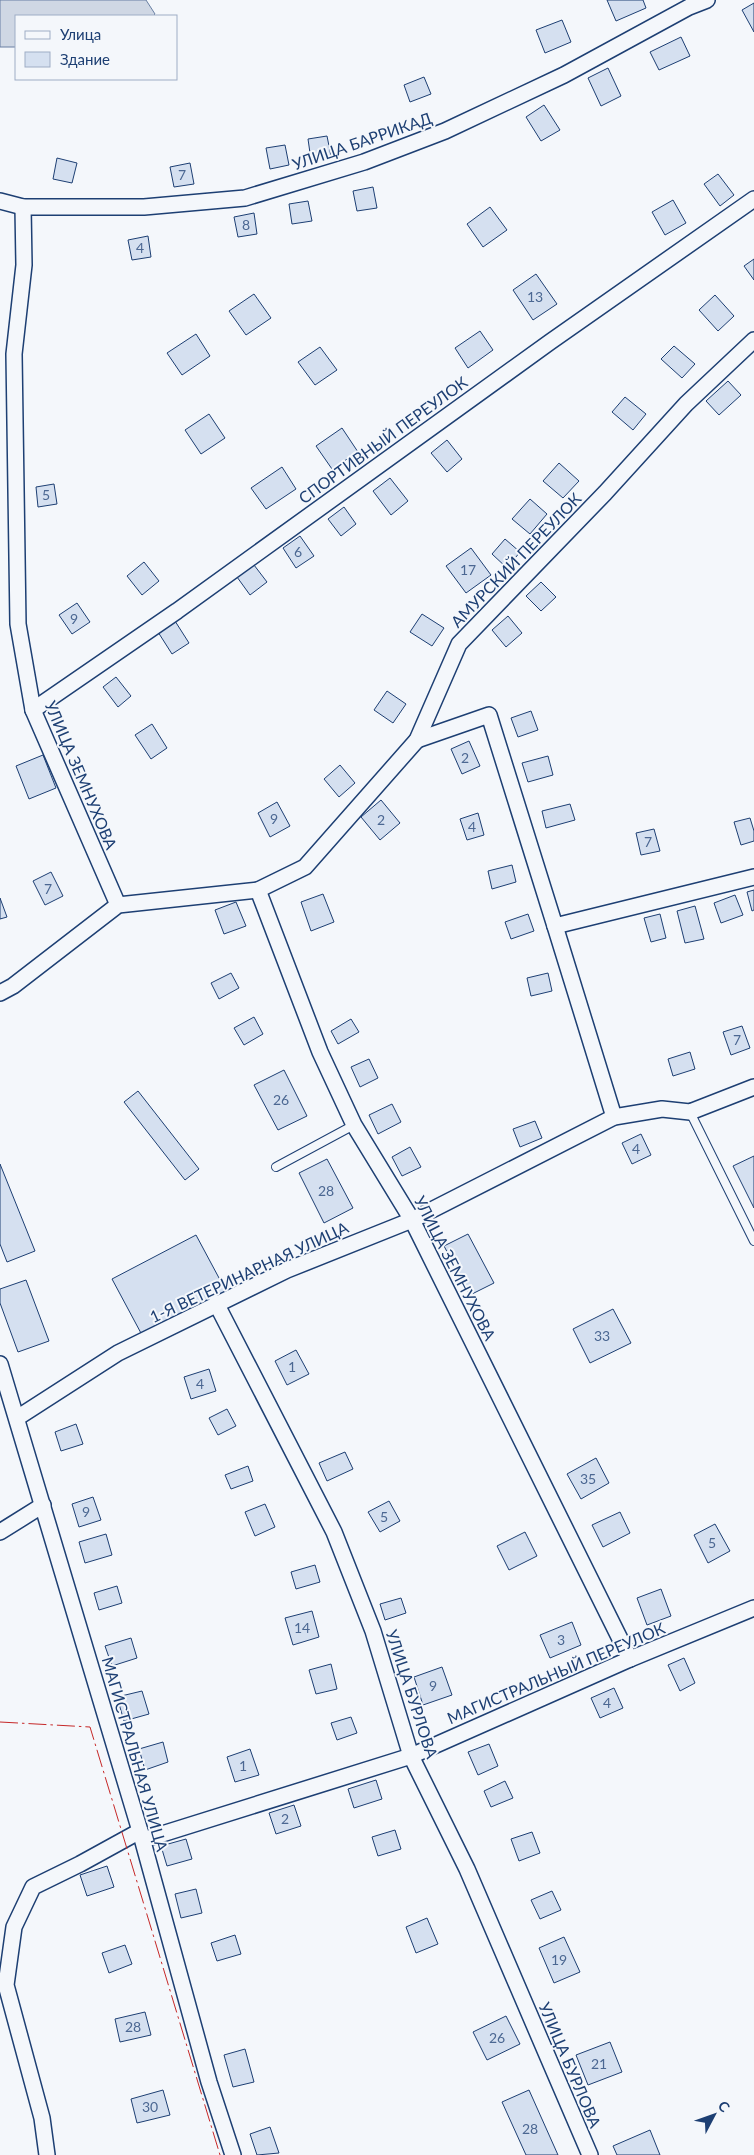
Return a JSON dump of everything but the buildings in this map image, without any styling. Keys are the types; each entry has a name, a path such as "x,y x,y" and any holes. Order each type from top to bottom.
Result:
{"street":[{"name":"УЛИЦА БАРРИКАД","path":"0,200 23,207 144,207 245,198 263,193 364,162 445,131 564,75 689,7 707,0"},
{"name":"СПОРТИВНЫЙ ПЕРЕУЛОК","path":"33,710 177,611 754,198"},
{"name":"УЛИЦА ЗЕМНУХОВА","path":"23,207 24,265 14,354 18,624 33,710 118,906"},
{"name":"АМУРСКИЙ ПЕРЕУЛОК","path":"118,906 258,890 305,866 417,740 459,644 605,493 686,404 754,340"},
{"path":"417,740 489,715 614,1117"},
{"path":"554,926 754,877"},
{"name":"УЛИЦА ЗЕМНУХОВА","path":"258,890 320,1052 354,1125 412,1220 630,1659"},
{"path":"0,993 13,986 118,906"},
{"name":"1-Я ВЕТЕРИНАРНАЯ УЛИЦА","path":"17,1418 118,1353 216,1303 287,1270 412,1220 614,1117 662,1109 690,1112 754,1087"},
{"name":"УЛИЦА БУРЛОВА","path":"216,1303 334,1532 373,1631 411,1756 467,1869 590,2155"},
{"name":"МАГИСТРАЛЬНАЯ УЛИЦА","path":"0,1364 142,1836 208,2082 233,2155"},
{"path":"0,1532 43,1505"},
{"name":"МАГИСТРАЛЬНЫЙ ПЕРЕУЛОК","path":"47,2155 42,2118 6,1985 14,1927 33,1887 142,1836 411,1756 630,1659 754,1608"}],"lane":[{"path":"690,1112 754,1241"},
{"path":"276,1167 354,1125"}],"shaded area":[{"path":"0,0 146,0 155,14 15,15 15,47 0,47"}],"power":[{"path":"0,1722 90,1727 220,2155"}]}
